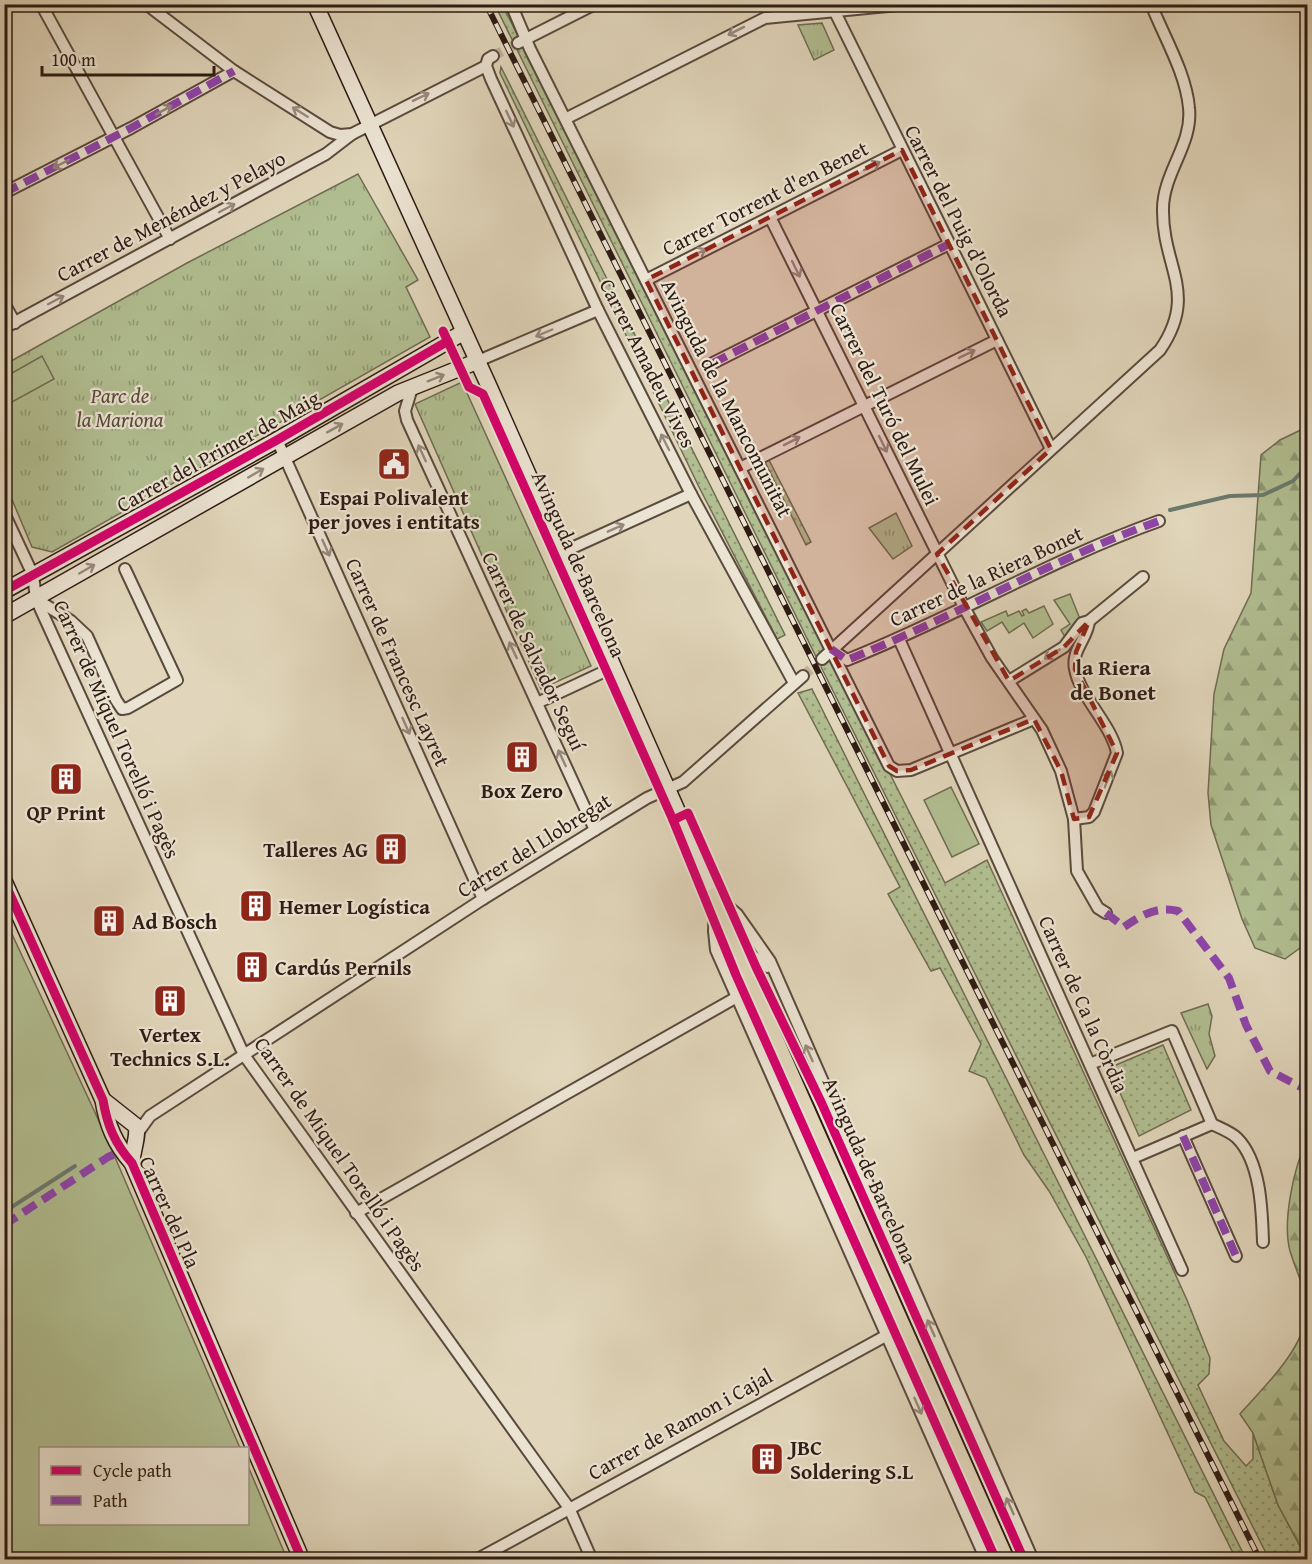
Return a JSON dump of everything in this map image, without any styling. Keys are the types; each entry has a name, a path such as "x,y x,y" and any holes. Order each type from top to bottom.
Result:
{"main road":[{"name":"Avinguda de Barcelona","path":"315,4 563,552 715,896 741,963 1006,1560"},
{"name":"Carrer del Primer de Maig","path":"4,591 277,440 464,332"},
{"name":"Carrer del Primer de Maig","path":"4,616 284,457 412,388 478,361"},
{"name":"Carrer del Pla","path":"4,881 103,1100 106,1122 132,1163 302,1560"},
{"name":"Carrer del Pla","path":"103,1100 136,1125 132,1163"},
{"path":"115,1137 117,1121 127,1119"},
{"name":"Carrer del Pla","path":"115,1137 126,1145 136,1137"}],"street":[{"path":"41,4 170,239"},
{"path":"146,4 234,70 330,132 340,135 352,134"},
{"name":"Avinguda de la Mancomunitat","path":"511,4 522,41 567,118 889,766 897,771 911,770 949,754"},
{"path":"522,41 595,4"},
{"path":"567,118 765,18 832,7 908,4"},
{"name":"Carrer de la Riera Bonet","path":"822,659 1160,350 1177,318 1178,287 1162,208 1168,179 1187,135 1189,106 1183,83 1151,4"},
{"name":"Carrer del Puig d'Olorda","path":"832,7 1051,449"},
{"path":"486,66 488,59 493,56"},
{"name":"Carrer de Menéndez y Pelayo","path":"4,328 326,154 352,134 389,113 486,66"},
{"name":"Carrer Amadeu Vives","path":"486,66 598,310 692,494 799,679 692,776 668,789"},
{"path":"4,193 113,137 234,70"},
{"name":"Carrer Torrent d'en Benet","path":"646,280 902,150"},
{"name":"Carrer del Turó del Mulei","path":"770,217 965,609 992,658 1034,719 1061,771 1074,819 1077,871 1098,908 1106,913"},
{"path":"712,363 949,244"},
{"path":"4,303 15,323"},
{"path":"478,361 598,310"},
{"path":"740,468 997,340"},
{"name":"Carrer de Salvador Seguí","path":"412,388 405,411 407,420 595,830"},
{"name":"Carrer de Francesc Layret","path":"277,440 483,899"},
{"path":"563,552 692,494"},
{"name":"Carrer de Miquel Torelló i Pagès","path":"4,513 33,575 36,598 244,1055 569,1508 592,1560"},
{"name":"Carrer de la Riera Bonet","path":"831,649 847,660 965,609 1119,535 1159,520"},
{"path":"36,598 71,621 87,636 116,700 122,709 128,708 177,680 125,569"},
{"path":"1009,681 1064,647 1082,623 1089,621 1143,577"},
{"path":"1074,819 1089,817 1094,812 1117,753 1075,669 1076,652 1089,628 1089,621"},
{"name":"Carrer de Ca la Còrdia","path":"899,639 1182,1270"},
{"path":"537,703 614,667"},
{"path":"949,754 1034,719"},
{"name":"Carrer del Llobregat","path":"136,1137 150,1116 483,899 647,798 668,789"},
{"name":"Avinguda de Barcelona","path":"715,896 714,941 725,970 986,1560"},
{"name":"Avinguda de Barcelona","path":"715,896 737,914 770,961 1033,1560"},
{"name":"Avinguda de Barcelona","path":"741,963 759,958 777,979"},
{"path":"725,970 741,963"},
{"path":"356,1213 737,997"},
{"path":"1090,1064 1172,1031 1212,1124 1236,1137 1246,1151 1260,1191 1263,1242"},
{"name":"Carrer del Llobregat","path":"127,1119 150,1116"},
{"path":"1133,1158 1212,1124"},
{"path":"1184,1136 1236,1256"},
{"name":"Carrer de Ramon i Cajal","path":"476,1560 886,1333 906,1332"}],"highlighted area":[{"path":"902,150 1051,449 937,554 1009,681 1064,647 1089,621 1076,652 1075,669 1117,753 1089,817 1074,819 1061,771 1034,719 911,770 897,771 889,766 646,280"}],"green space":[{"path":"495,5 502,5 509,18 945,883 987,860 1187,1300 1210,1358 1209,1374 1198,1385 1224,1441 1246,1466 1253,1459 1253,1433 1278,1505 1307,1559 1269,1559 826,677"},
{"path":"822,23 834,50 814,60 798,25"},
{"path":"501,67 785,635 777,639 698,485 500,73"},
{"name":"Parc de la Mariona","path":"358,174 418,280 406,287 430,337 52,552 32,547 5,483 4,365 187,263"},
{"path":"42,356 54,379 12,402 5,388 5,377"},
{"path":"462,382 591,666 541,689 415,404"},
{"path":"1307,427 1308,942 1285,959 1255,948 1242,919 1211,825 1208,793 1214,694 1224,649 1251,593 1261,455 1280,440"},
{"path":"769,460 811,542 806,545 765,462"},
{"path":"896,513 912,546 893,559 869,528"},
{"path":"1070,594 1080,619 1065,637 1061,630 1070,624 1054,600"},
{"path":"1044,606 1053,624 1033,638 1024,623 1009,633 1002,622 987,631 981,622 1006,611 1008,616 1019,611 1022,616 1024,615 1022,611 1026,609 1029,613"},
{"path":"812,689 1246,1559 1236,1559 1205,1497 1195,1492 1086,1257 1049,1191 1024,1155 986,1078 969,1071 981,1044 940,968 931,971 888,894 900,887 798,693"},
{"path":"951,787 979,844 952,857 924,800"},
{"path":"4,917 105,1134 240,1447 39,1447 39,1525 249,1525 249,1468 287,1559 5,1559"},
{"path":"1208,1004 1212,1016 1209,1034 1215,1056 1207,1069 1181,1013"},
{"path":"1163,1045 1191,1110 1139,1136 1109,1068"},
{"path":"1307,1140 1307,1559 1278,1505 1253,1433 1240,1414 1287,1359 1305,1321 1306,1302 1290,1251 1287,1225 1294,1179"}],"waterway":[{"path":"1170,510 1230,496 1263,495 1293,481 1308,465"},
{"path":"4,1212 75,1166"}],"tunnel":[{"path":"493,56 518,43"},
{"path":"803,676 822,659"}],"railway":[{"path":"486,4 1260,1560"}],"marked path":[{"path":"4,193 131,128 234,71"},
{"path":"713,363 949,244"},
{"path":"831,649 847,660 1080,553 1159,521"},
{"path":"1106,913 1124,927 1143,915 1156,911 1178,911 1229,978 1246,1025 1270,1071 1301,1087 1308,1085"},
{"path":"1183,1136 1236,1256"},
{"path":"4,1225 108,1157 122,1151"}],"cycle path":[{"path":"443,331 469,387 483,394 673,820 736,975 996,1560"},
{"path":"4,591 277,440 448,341"},
{"path":"673,820 688,813 756,967 822,1104 1024,1560"},
{"path":"4,881 103,1100 113,1134 132,1163 302,1560"}],"place":[{"name":"Espai Polivalent per joves i entitats","path":"394,464"},
{"name":"Box Zero","path":"522,757"},
{"name":"QP Print","path":"66,779"},
{"name":"Talleres AG","path":"391,849"},
{"name":"Hemer Logística","path":"256,906"},
{"name":"Ad Bosch","path":"109,921"},
{"name":"Cardús Pernils","path":"252,967"},
{"name":"Vertex Technics S.L.","path":"170,1001"},
{"name":"JBC Soldering S.L","path":"767,1459"}],"district":[{"name":"la Riera de Bonet","path":"1113,680"}]}
